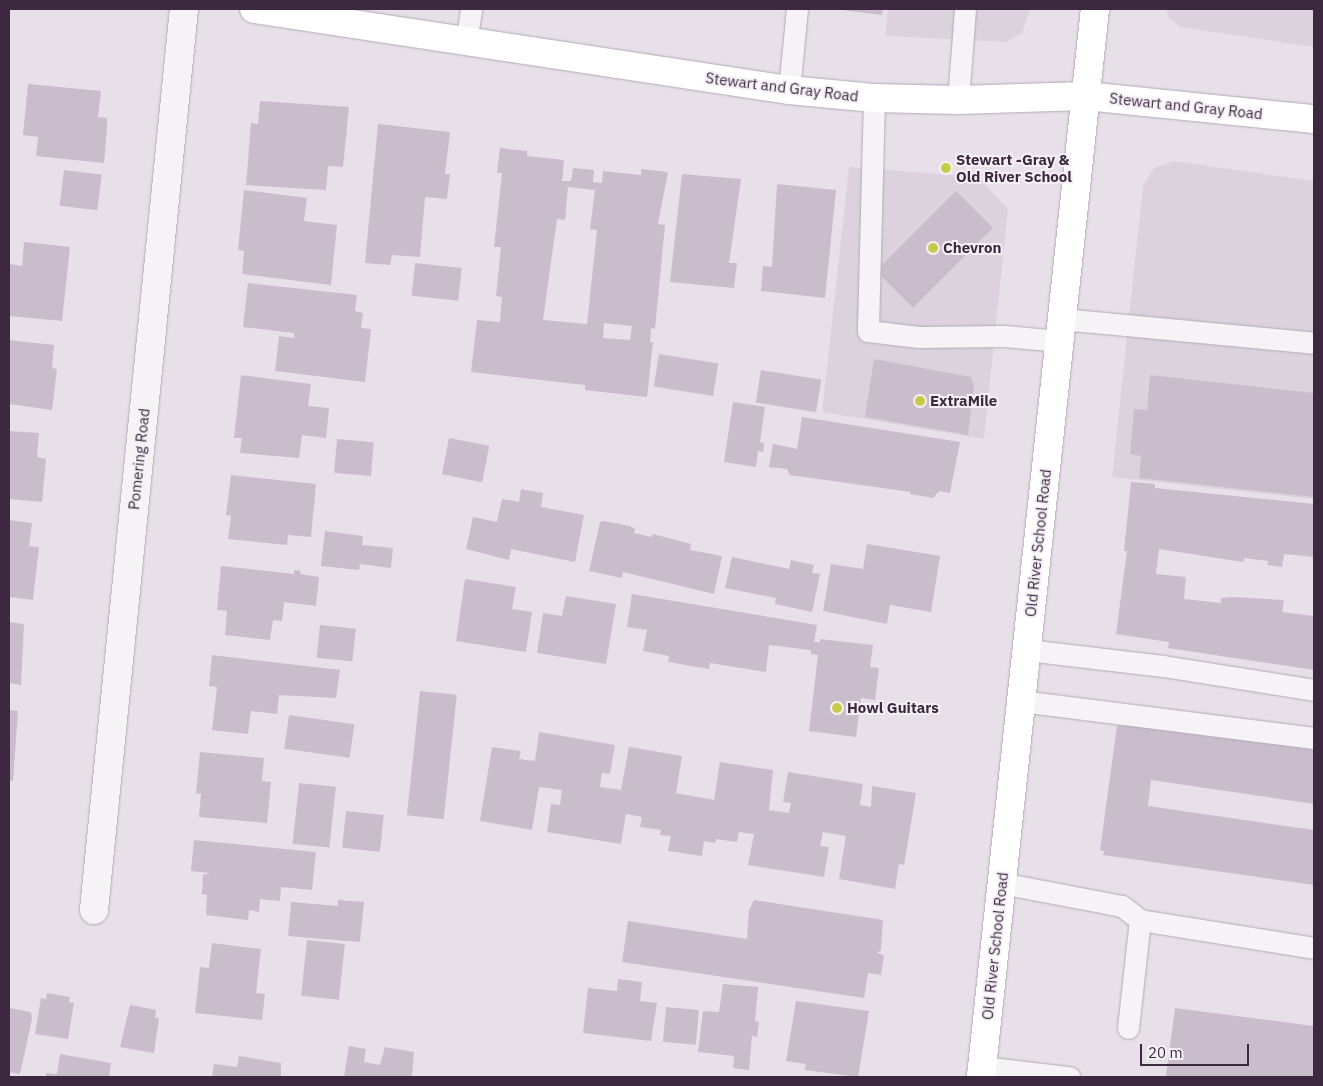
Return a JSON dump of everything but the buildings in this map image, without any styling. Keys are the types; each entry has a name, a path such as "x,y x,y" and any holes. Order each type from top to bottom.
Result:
{"main road":[{"name":"Stewart and Gray Road","path":"254,9 789,90 874,98 958,100 1086,96 1314,119"},
{"name":"Old River School Road","path":"981,1072 1095,9"}],"street":[{"name":"Pomering Road","path":"94,910 184,9"}],"lane":[{"path":"466,42 471,9"},
{"path":"789,90 797,9"},
{"path":"958,100 965,9"},
{"path":"874,98 868,331 919,337 1004,336 1061,330 1314,343"},
{"path":"1027,650 1163,666 1314,690"},
{"path":"1021,701 1314,738"},
{"path":"1001,883 1122,906 1140,920 1314,948"},
{"path":"1128,1028 1140,920"},
{"path":"981,1072 1069,1077"}],"shaded area":[{"path":"888,9 1030,9 1022,33 1006,42 885,36"},
{"path":"1166,9 1314,9 1314,47 1181,27 1169,18"},
{"path":"1173,161 1314,181 1314,499 1112,477 1143,186 1154,168"},
{"path":"849,167 978,177 1008,209 984,439 822,412"}],"place":[{"name":"Stewart -Gray & Old River School","path":"946,168"},
{"name":"Chevron","path":"933,248"},
{"name":"ExtraMile","path":"920,401"},
{"name":"Howl Guitars","path":"837,708"}]}
